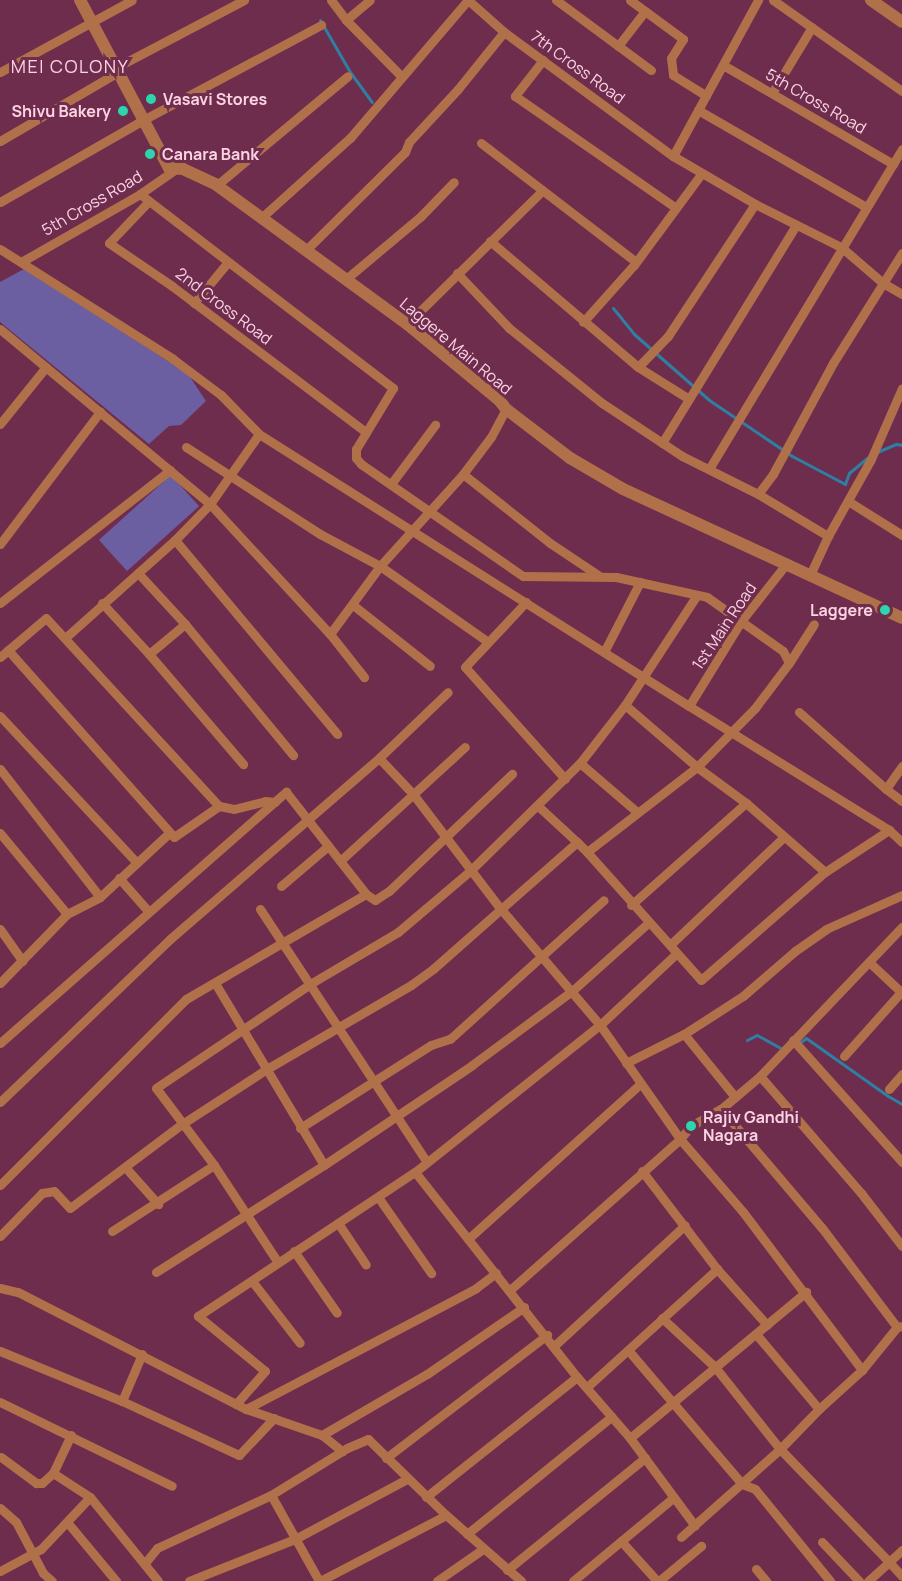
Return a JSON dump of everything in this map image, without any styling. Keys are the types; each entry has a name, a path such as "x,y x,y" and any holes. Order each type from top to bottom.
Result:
{"street":[{"name":"Laggere Main Road","path":"80,0 170,168 217,186 306,250 407,324 499,400 506,410 570,458 623,489 902,618"},
{"path":"0,72 132,0"},
{"path":"0,141 117,70 244,0"},
{"path":"331,0 346,20 401,76"},
{"path":"346,20 370,0"},
{"path":"261,218 350,138 468,0"},
{"name":"7th Cross Road","path":"468,0 504,32 673,156 755,204 841,247 883,283 902,294"},
{"path":"556,0 651,70"},
{"path":"630,0 683,39 671,58 673,75 706,96"},
{"path":"773,0 902,90"},
{"path":"871,0 902,22"},
{"path":"673,156 756,1"},
{"path":"618,46 645,11"},
{"path":"0,202 143,120 321,25"},
{"path":"772,93 812,27"},
{"path":"306,250 405,152 409,142 458,89 504,32"},
{"path":"543,60 515,96 676,208"},
{"name":"5th Cross Road","path":"723,65 893,164"},
{"path":"217,186 348,76"},
{"path":"698,110 866,207"},
{"path":"481,143 636,262"},
{"path":"709,470 902,149"},
{"name":"5th Cross Road","path":"21,262 140,194 176,169"},
{"path":"583,322 636,262 701,174"},
{"path":"346,279 421,216 454,182"},
{"path":"407,324 542,191"},
{"path":"140,194 393,388 356,449 356,458 391,484 523,576 546,578 599,576 640,582 696,595 718,603 742,620 783,651 789,663"},
{"name":"2nd Cross Road","path":"148,201 109,243 194,303 366,432"},
{"path":"638,367 668,336 755,204"},
{"path":"662,443 796,225"},
{"path":"490,241 638,367 689,399"},
{"path":"0,249 197,376 259,434 643,678 889,830 902,842"},
{"path":"758,494 772,474 833,363 902,253"},
{"path":"194,303 228,262"},
{"path":"457,273 509,328 602,403 662,443 758,494 828,536"},
{"path":"2,334 46,367 210,504 330,634 363,676"},
{"path":"0,424 46,367"},
{"path":"810,575 828,536 871,459 902,388"},
{"path":"330,634 380,566 464,474 491,437 506,410"},
{"path":"0,544 100,412"},
{"path":"391,484 435,425"},
{"path":"65,638 175,540 210,504 259,434"},
{"path":"186,447 320,534 380,566 488,642"},
{"path":"0,603 170,470"},
{"path":"464,474 550,543 599,576"},
{"path":"849,501 901,533"},
{"path":"175,540 337,734"},
{"name":"1st Main Road","path":"689,706 742,620 786,564"},
{"path":"138,573 184,624 292,755"},
{"path":"604,652 640,582"},
{"path":"277,1261 214,1165 156,1088 310,984 398,932 471,870 580,763 625,705 696,595"},
{"path":"526,602 466,663 466,671 565,779"},
{"path":"102,603 243,764"},
{"path":"353,605 430,666"},
{"path":"0,657 46,618 219,806 234,809 264,801 275,802"},
{"path":"149,654 184,624"},
{"path":"587,852 698,767 732,733 789,663 814,624"},
{"path":"8,650 174,837 181,835 219,806"},
{"path":"0,1102 170,939 379,758 448,692"},
{"path":"625,705 698,767 746,803 825,872"},
{"path":"799,712 902,801"},
{"path":"0,716 136,862"},
{"path":"340,861 465,747"},
{"path":"379,758 413,794 500,908 600,1025 680,1139 743,1212 806,1292 862,1370"},
{"path":"580,763 637,812"},
{"path":"886,789 902,766"},
{"path":"0,769 100,897"},
{"path":"0,1043 286,792 366,894 375,900 389,891 513,774"},
{"path":"632,905 746,803"},
{"path":"538,806 587,852 701,980 825,872 889,830"},
{"path":"0,833 67,914"},
{"path":"2,978 22,961 67,914 100,897 169,833"},
{"path":"670,945 784,837"},
{"path":"0,1236 42,1193 54,1191 70,1208 182,1124 265,1070 418,980 577,842"},
{"path":"281,886 328,846"},
{"path":"119,878 149,912"},
{"path":"0,1185 186,999 283,943 290,936 366,894"},
{"path":"626,1063 684,1034 743,996 795,951 826,929 902,895"},
{"path":"300,1128 373,1084 431,1045 450,1039 604,900"},
{"path":"260,909 340,1027 373,1084 426,1161"},
{"path":"156,1272 324,1165 472,1065 572,991 648,923"},
{"path":"510,1290 680,1139 691,1126 721,1109 760,1076 902,927"},
{"path":"0,930 22,961"},
{"path":"236,1404 265,1371 198,1316 252,1281 277,1261 415,1172 600,1025 677,953"},
{"path":"844,1056 902,992 869,962"},
{"path":"215,983 265,1070 324,1165"},
{"path":"684,1034 735,1097"},
{"path":"791,1042 801,1048 902,1162"},
{"path":"889,1089 902,1074"},
{"path":"760,1076 900,1240"},
{"path":"468,1239 640,1084"},
{"path":"681,1537 780,1449 862,1370 900,1327 822,1228 721,1109"},
{"path":"112,1231 158,1204 214,1165"},
{"path":"125,1167 158,1204"},
{"path":"642,1171 717,1269 767,1325"},
{"path":"415,1172 547,1335 577,1377 630,1438 695,1526"},
{"path":"378,1197 431,1273"},
{"path":"338,1223 366,1264"},
{"path":"554,1346 685,1225"},
{"path":"294,1251 337,1313"},
{"path":"587,1386 717,1269"},
{"path":"246,1409 476,1288 496,1273"},
{"path":"252,1281 300,1343"},
{"path":"0,1288 18,1292 246,1409 322,1435 342,1451"},
{"path":"630,1438 806,1292"},
{"path":"322,1435 427,1374 524,1307"},
{"path":"662,1318 715,1367 780,1449 902,1576"},
{"path":"756,1334 819,1409"},
{"path":"386,1458 547,1335"},
{"path":"628,1350 675,1402 742,1484 754,1489 830,1581"},
{"path":"0,1351 122,1401 239,1455 274,1418"},
{"path":"122,1401 142,1354"},
{"path":"426,1497 577,1377"},
{"path":"0,1402 172,1486"},
{"path":"468,1534 611,1417"},
{"path":"2,1457 36,1483 48,1480 70,1435"},
{"path":"145,1563 157,1548 271,1495 342,1451 368,1440 406,1479 521,1581"},
{"path":"507,1570 645,1458"},
{"path":"53,1473 90,1497 158,1581"},
{"path":"189,1581 295,1539 406,1479"},
{"path":"271,1495 320,1581 446,1515"},
{"path":"0,1571 33,1554 90,1497"},
{"path":"573,1581 674,1497"},
{"path":"0,1508 16,1522 43,1573 52,1581"},
{"path":"67,1522 116,1581"},
{"path":"621,1541 658,1581 701,1546"},
{"path":"822,1542 859,1581"},
{"path":"437,1581 483,1549"},
{"path":"868,1581 902,1550"},
{"path":"756,1569 766,1581"},
{"path":"642,1581 650,1573"}],"shaded area":[{"path":"24,269 188,374 206,401 181,425 169,426 149,444 0,322 0,282"},
{"path":"171,475 199,506 127,571 99,540"}],"waterway":[{"path":"320,20 350,72 372,102"},
{"path":"613,308 634,334 709,400 792,456 845,484 849,473 869,456"},
{"path":"877,452 896,444 902,445"},
{"path":"747,1040 757,1035 782,1049"},
{"path":"798,1044 806,1038 902,1104"}],"place":[{"name":"Vasavi Stores","path":"151,99"},
{"name":"Shivu Bakery","path":"123,111"},
{"name":"Canara Bank","path":"150,154"},
{"name":"Laggere","path":"885,610"},
{"name":"Rajiv Gandhi Nagara","path":"691,1126"}],"district":[{"name":"MEI COLONY","path":"70,66"}]}
